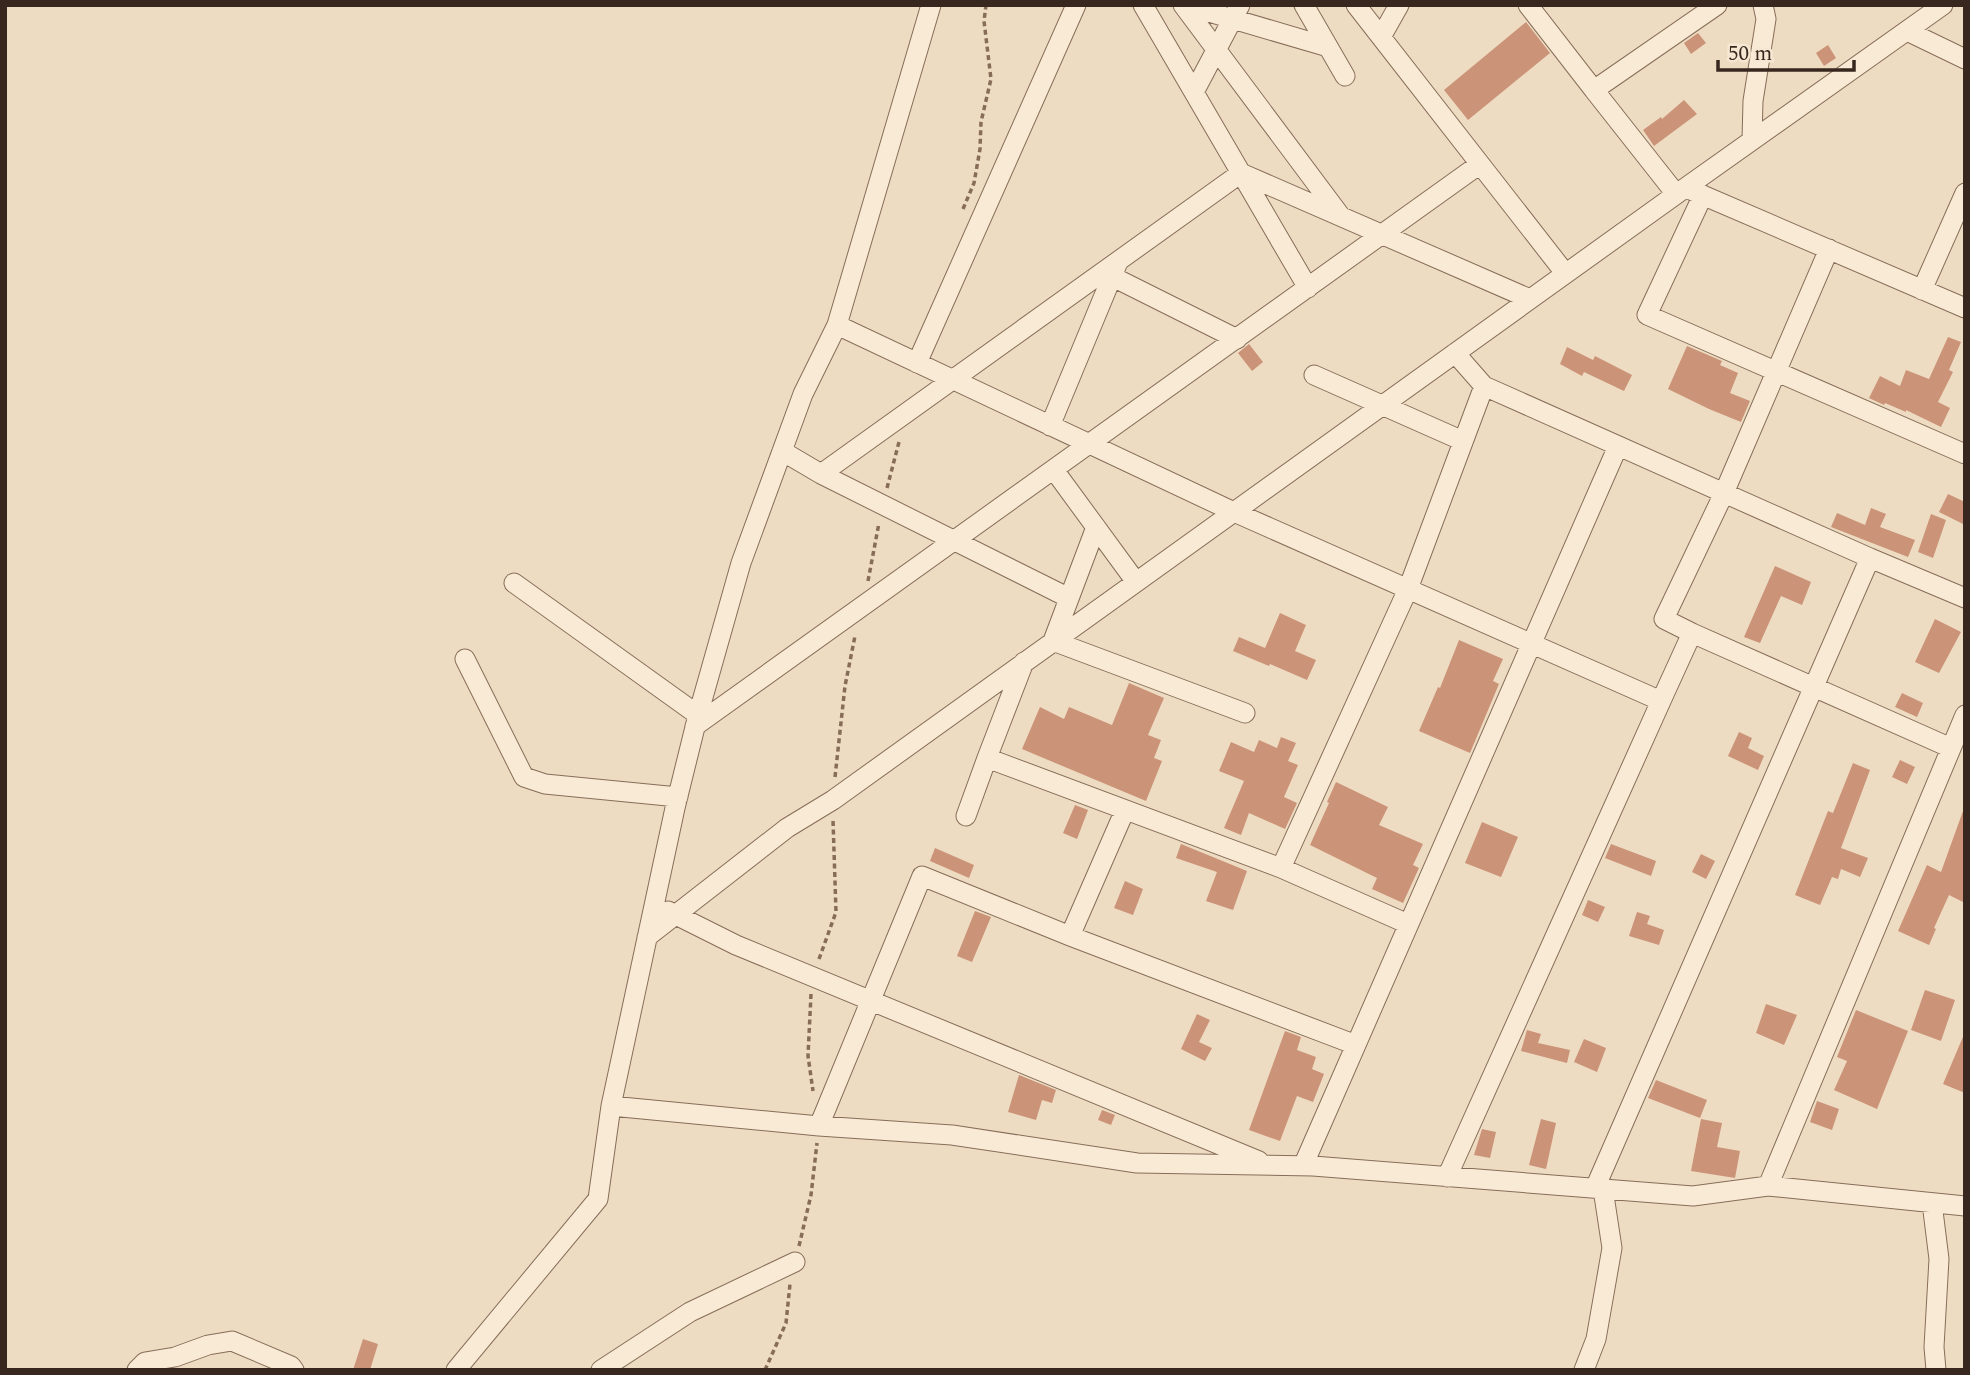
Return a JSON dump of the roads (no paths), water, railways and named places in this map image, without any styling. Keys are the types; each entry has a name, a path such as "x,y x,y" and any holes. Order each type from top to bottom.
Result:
{"street":[{"path":"456,1370 598,1199 611,1107 697,721 741,564 803,394 837,325 931,5"},
{"path":"917,363 1076,5"},
{"path":"1143,5 1308,288"},
{"path":"1184,5 1236,12 1328,47"},
{"path":"1184,5 1339,215"},
{"path":"1304,5 1345,76"},
{"path":"1356,5 1565,274"},
{"path":"1381,37 1399,5"},
{"path":"1528,5 1545,14 1594,90 1688,192 1965,308"},
{"path":"1752,140 1753,101 1766,19 1763,5"},
{"path":"647,937 787,828 833,800 1565,274 1688,192 1752,140 1943,5"},
{"path":"1594,90 1707,8"},
{"path":"1195,92 1236,12"},
{"path":"1907,31 1965,59"},
{"path":"697,721 862,607 1480,164"},
{"path":"1241,173 1530,299"},
{"path":"821,474 1111,270 1241,173"},
{"path":"1688,192 1647,315 1965,454"},
{"path":"1922,290 1965,193"},
{"path":"1829,249 1724,493 1664,619 1951,748"},
{"path":"1111,270 1237,339"},
{"path":"1050,425 1111,270"},
{"path":"837,325 1234,512 1661,701"},
{"path":"1455,353 1484,386 1965,598"},
{"path":"1314,375 1463,441"},
{"path":"1281,868 1409,589 1484,386"},
{"path":"1303,1166 1618,446"},
{"path":"782,452 1069,598"},
{"path":"1054,470 1136,582"},
{"path":"1053,641 1096,527"},
{"path":"1584,1370 1596,1339 1612,1248 1599,1189 1812,686 1870,558"},
{"path":"514,583 697,721"},
{"path":"1447,1177 1692,633"},
{"path":"1053,641 1245,713"},
{"path":"465,659 524,777 545,784 678,797"},
{"path":"966,816 1024,662"},
{"path":"1768,1186 1965,715"},
{"path":"987,758 1281,868 1408,924"},
{"path":"1070,936 1125,810"},
{"path":"819,1126 922,876 1070,936 1356,1045"},
{"path":"654,905 736,945 1270,1166"},
{"path":"611,1107 952,1135 1138,1163 1303,1166 1693,1196 1768,1186 1965,1206"},
{"path":"1932,1203 1939,1259 1934,1348 1936,1370"},
{"path":"601,1370 690,1312 795,1262"},
{"path":"137,1370 145,1363 232,1341 291,1366 294,1370"}]}
